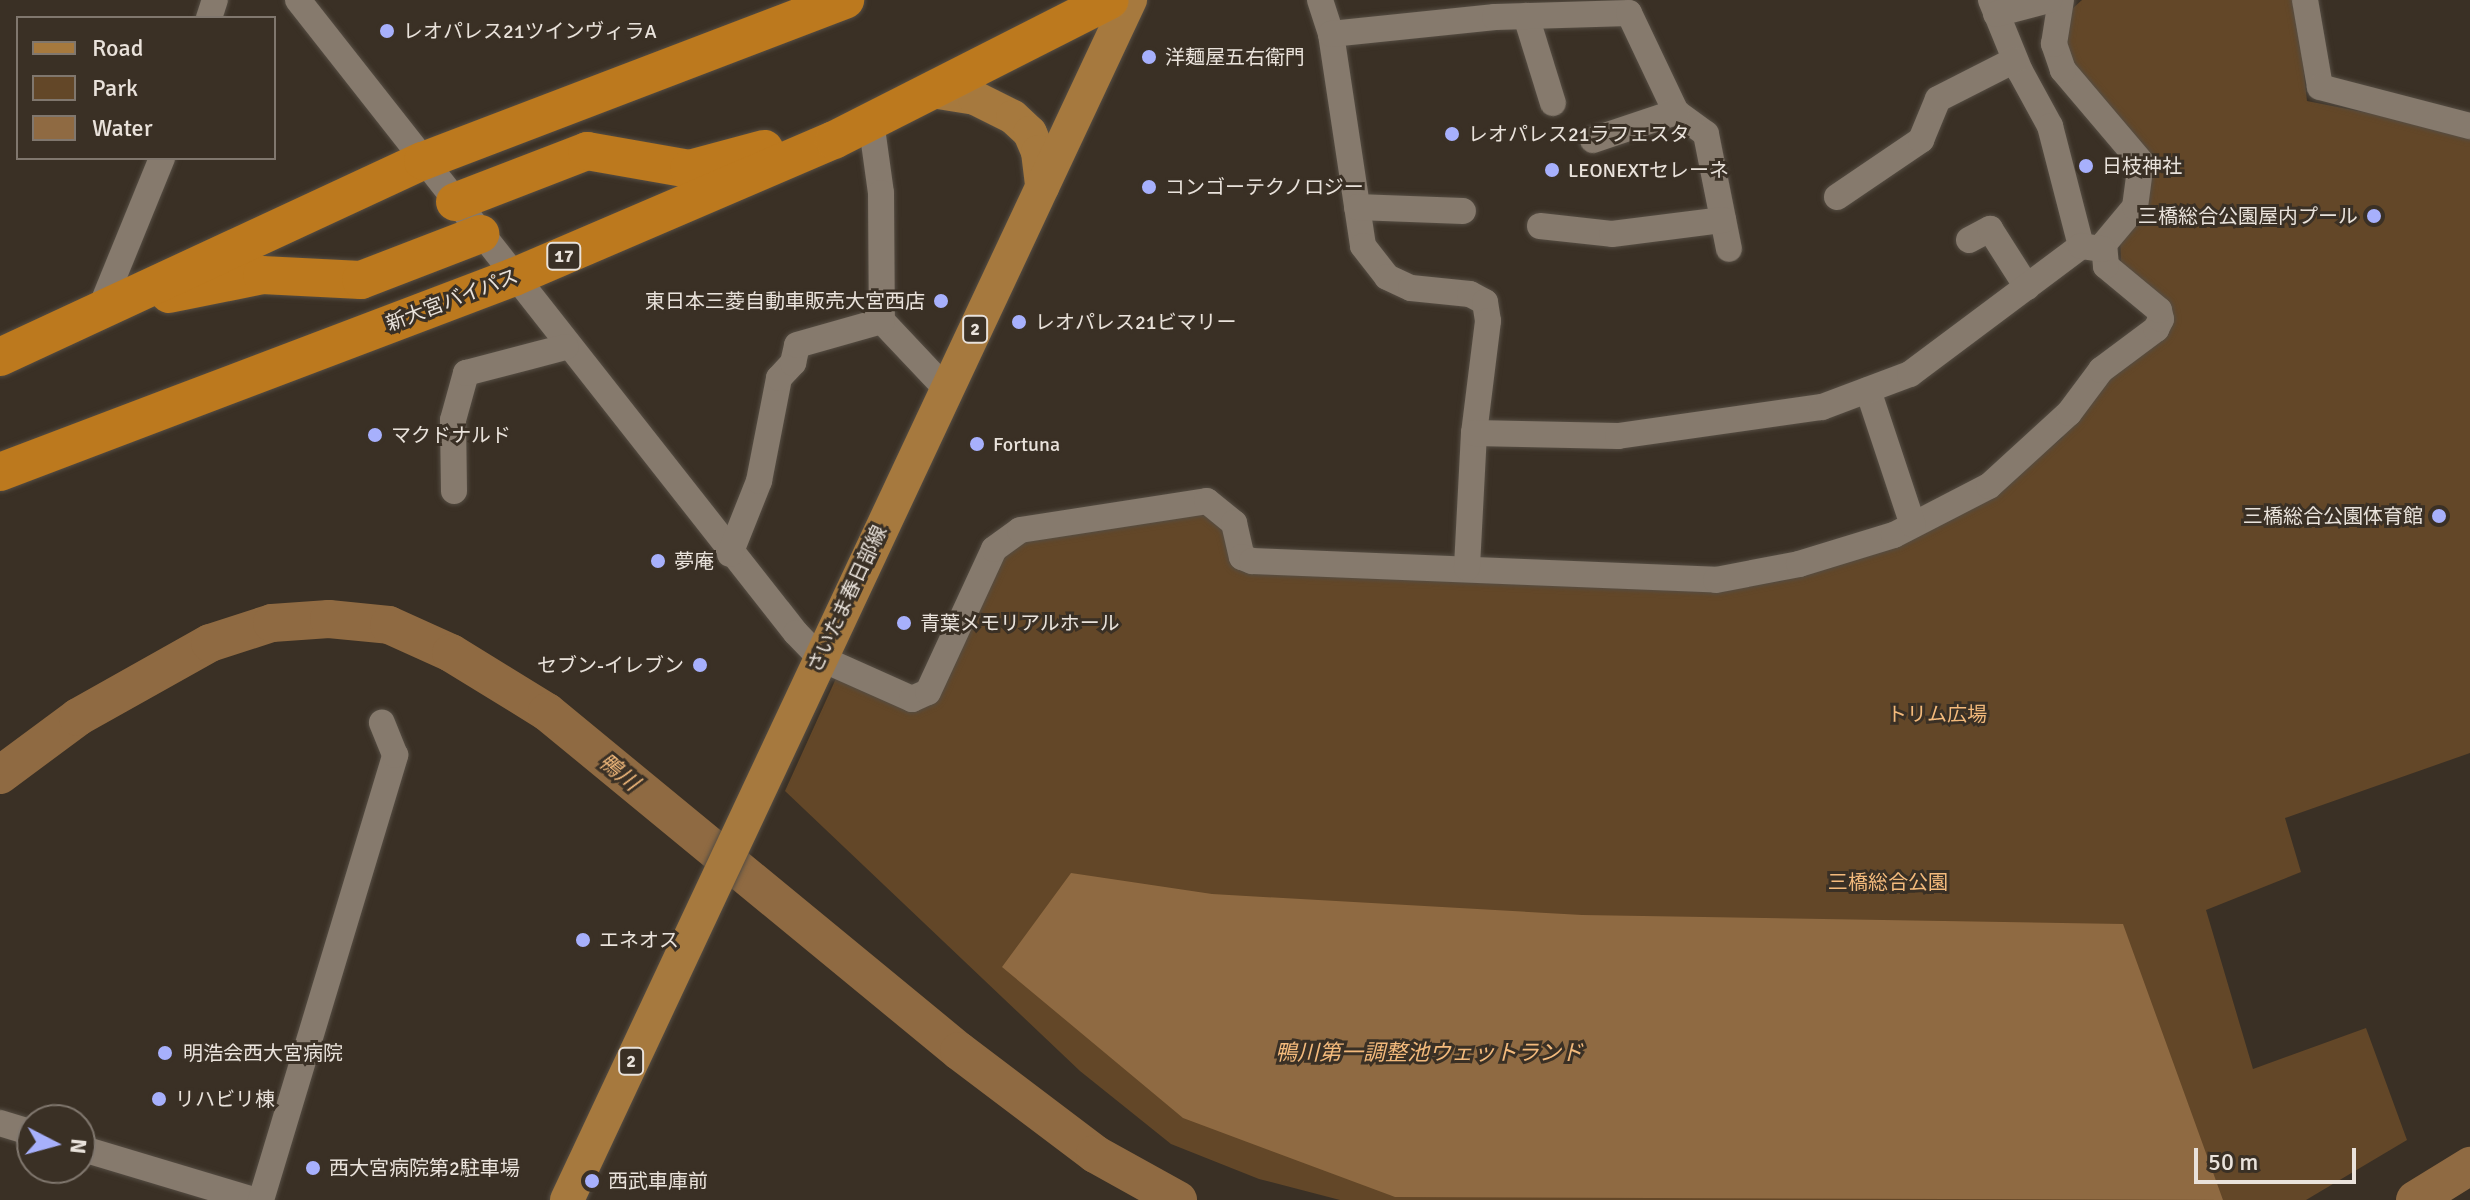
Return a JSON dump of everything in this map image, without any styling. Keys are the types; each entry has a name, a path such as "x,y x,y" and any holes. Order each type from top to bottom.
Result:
{"highway":[{"path":"0,357 423,161 845,0"},
{"name":"新大宮バイパス","path":"0,472 514,277 871,121 1110,0"},
{"path":"455,202 587,151 689,169 871,121"},
{"path":"100,310 262,275 361,280 480,234"}],"main road":[{"name":"さいたま春日部線","path":"567,1200 695,921 1130,0"},
{"path":"932,91 975,98 1013,117 1030,133 1038,152 1042,187"}],"street":[{"path":"298,0 730,554 820,658 912,699 928,692 994,549 1020,530 1207,501 1234,523 1242,557 1252,561 1716,580 1799,564 1913,525 1989,486 2069,413 2101,370 2156,329 2159,310 2106,266 2092,248 2050,126 2015,60 1993,7 2049,0"},
{"path":"1320,0 1331,34 1363,246 1387,277 1411,288 1470,294 1485,302 1488,321 1474,433 1467,568"},
{"path":"1474,433 1618,436 1703,428 1822,407 1910,374 2027,287 2092,248 2135,207 2141,162 2063,70 2054,44 2061,0"},
{"path":"2305,0 2320,87 2470,126"},
{"path":"1331,34 1526,16 1629,13 1676,112 1706,134 1729,249"},
{"path":"1526,16 1553,103"},
{"path":"1837,197 1921,140 1938,99 2015,60"},
{"path":"1593,140 1676,112"},
{"path":"871,121 881,193 882,321 946,389"},
{"path":"100,310 161,160"},
{"path":"1357,207 1463,211"},
{"path":"1540,226 1612,234 1723,220"},
{"path":"1969,240 1990,229 2027,287"},
{"path":"730,554 759,481 779,378 793,363 797,345 882,321"},
{"path":"454,491 453,420 466,373 566,347"},
{"path":"1868,390 1913,525"},
{"path":"261,1200 395,755 382,722"},
{"path":"96,1153 253,1200"}],"green space":[{"name":"三橋総合公園","path":"2082,0 2296,0 2307,101 2470,133 2470,753 2285,818 2301,872 2206,910 2253,1069 2366,1028 2407,1140 2306,1200 1340,1200 1259,1179 1171,1144 1080,1071 785,791 838,674 911,705 1001,557 1031,537 1208,511 1228,525 1233,554 1716,592 1782,581 1912,538 1993,495 2062,438 2107,376 2160,332 2121,265 2120,236 2153,164 2066,54 2072,9"}],"water":[{"name":"鴨川第一調整池ウェットランド","path":"1071,873 1212,894 1582,915 2123,924 2223,1200 1395,1197 1183,1118 1002,967"}],"waterway":[{"name":"鴨川","path":"0,775 78,717 210,643 272,623 329,619 389,625 451,653 547,712 959,1051 1095,1154 1178,1200"},
{"name":"鴨川","path":"2415,1200 2470,1166"}],"place":[{"name":"レオパレス21ツインヴィラA","path":"387,31"},
{"name":"洋麺屋五右衛門","path":"1149,57"},
{"name":"レオパレス21ラフェスタ","path":"1452,134"},
{"name":"日枝神社","path":"2086,166"},
{"name":"LEONEXTセレーネ","path":"1552,170"},
{"name":"コンゴーテクノロジー","path":"1149,187"},
{"name":"三橋総合公園屋内プール","path":"2374,216"},
{"name":"東日本三菱自動車販売大宮西店","path":"941,301"},
{"name":"レオパレス21ビマリー","path":"1019,322"},
{"name":"マクドナルド","path":"375,435"},
{"name":"Fortuna","path":"977,444"},
{"name":"三橋総合公園体育館","path":"2439,516"},
{"name":"夢庵","path":"658,561"},
{"name":"青葉メモリアルホール","path":"904,623"},
{"name":"セブン-イレブン","path":"700,665"},
{"name":"エネオス","path":"583,940"},
{"name":"明浩会西大宮病院","path":"165,1053"},
{"name":"リハビリ棟","path":"159,1099"},
{"name":"西大宮病院第2駐車場","path":"313,1168"},
{"name":"西武車庫前","path":"592,1181"}],"park label":[{"name":"トリム広場","path":"1937,714"}]}
